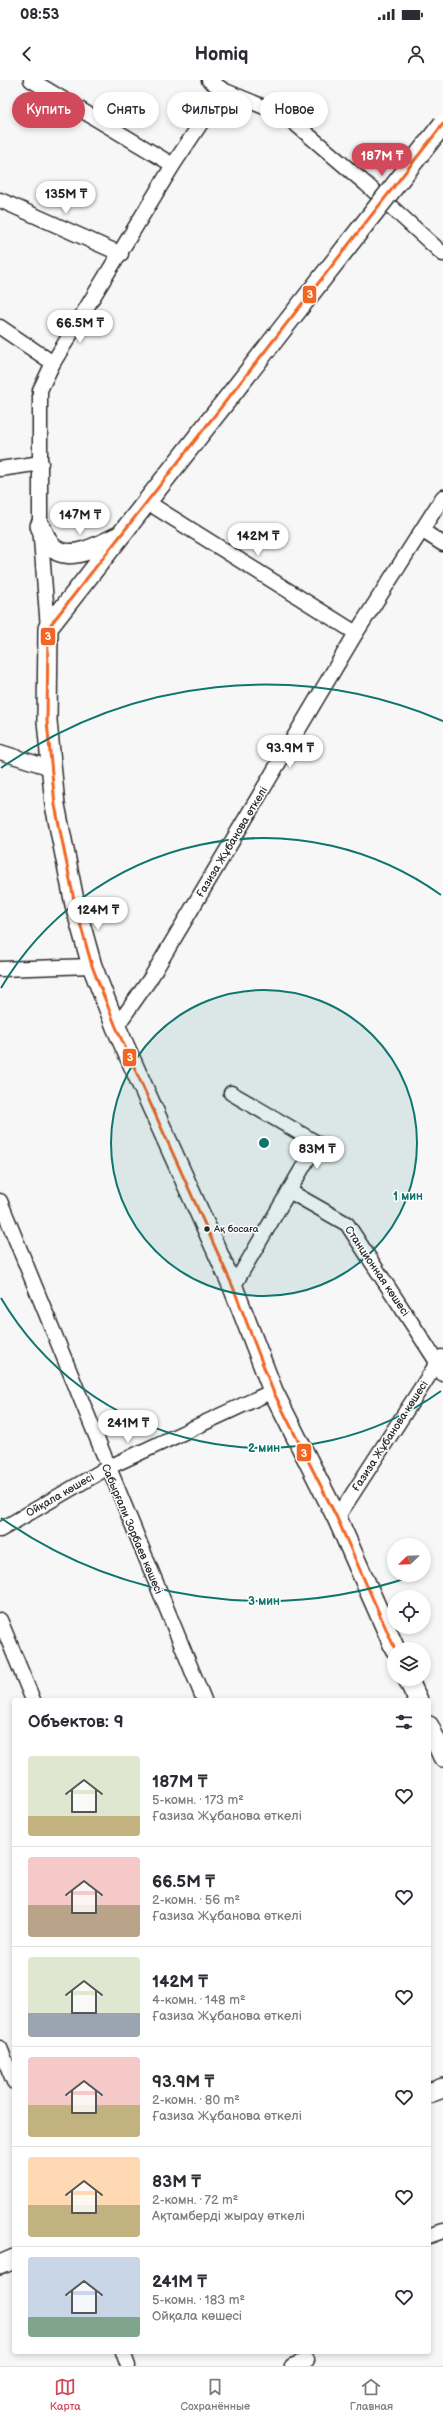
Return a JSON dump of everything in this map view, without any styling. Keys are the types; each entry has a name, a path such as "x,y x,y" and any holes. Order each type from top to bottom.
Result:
{"main road":[{"path":"392,1642 337,1518 273,1391 233,1287 116,1027 92,966 75,905 55,805 47,721 48,628 443,124"},
{"path":"40,526 50,545 60,552 73,554 120,535"},
{"path":"411,1686 417,1698"},
{"path":"431,1730 443,1757"},
{"path":"431,2092 443,2088"},
{"path":"0,2265 12,2260"}],"street":[{"path":"31,80 173,165"},
{"path":"209,80 223,90 286,116 366,184 443,254"},
{"path":"48,628 40,526 40,390 53,363 121,254 173,165 223,90"},
{"path":"0,200 121,254"},
{"path":"0,327 53,363"},
{"path":"0,469 41,463"},
{"name":"Ғазиза Жұбанова өткелі","path":"116,1027 150,979 356,633 443,498"},
{"path":"147,502 356,633"},
{"path":"423,531 443,544"},
{"path":"0,752 51,768"},
{"path":"0,969 92,966"},
{"path":"231,1093 318,1143 233,1287"},
{"name":"Станционная көшесі","path":"289,1191 347,1224 441,1364"},
{"name":"Сабырғали Зорбаев көшесі","path":"0,1201 107,1468 203,1698"},
{"name":"Ғазиза Жұбанова көшесі","path":"337,1518 441,1364"},
{"name":"Ойқала көшесі","path":"0,1530 107,1468 273,1391"},
{"path":"0,1620 32,1698"},
{"path":"0,2048 12,2077"},
{"path":"431,2235 443,2231"},
{"path":"124,2354 128,2366"},
{"path":"292,2366 307,2359"}],"transit line":[{"name":"3","path":"392,1642 337,1518 273,1391 233,1287 116,1027 92,966 75,905 55,805 47,721 48,628 443,124"}],"place":[{"name":"Ақ босаға","path":"207,1229"}]}
